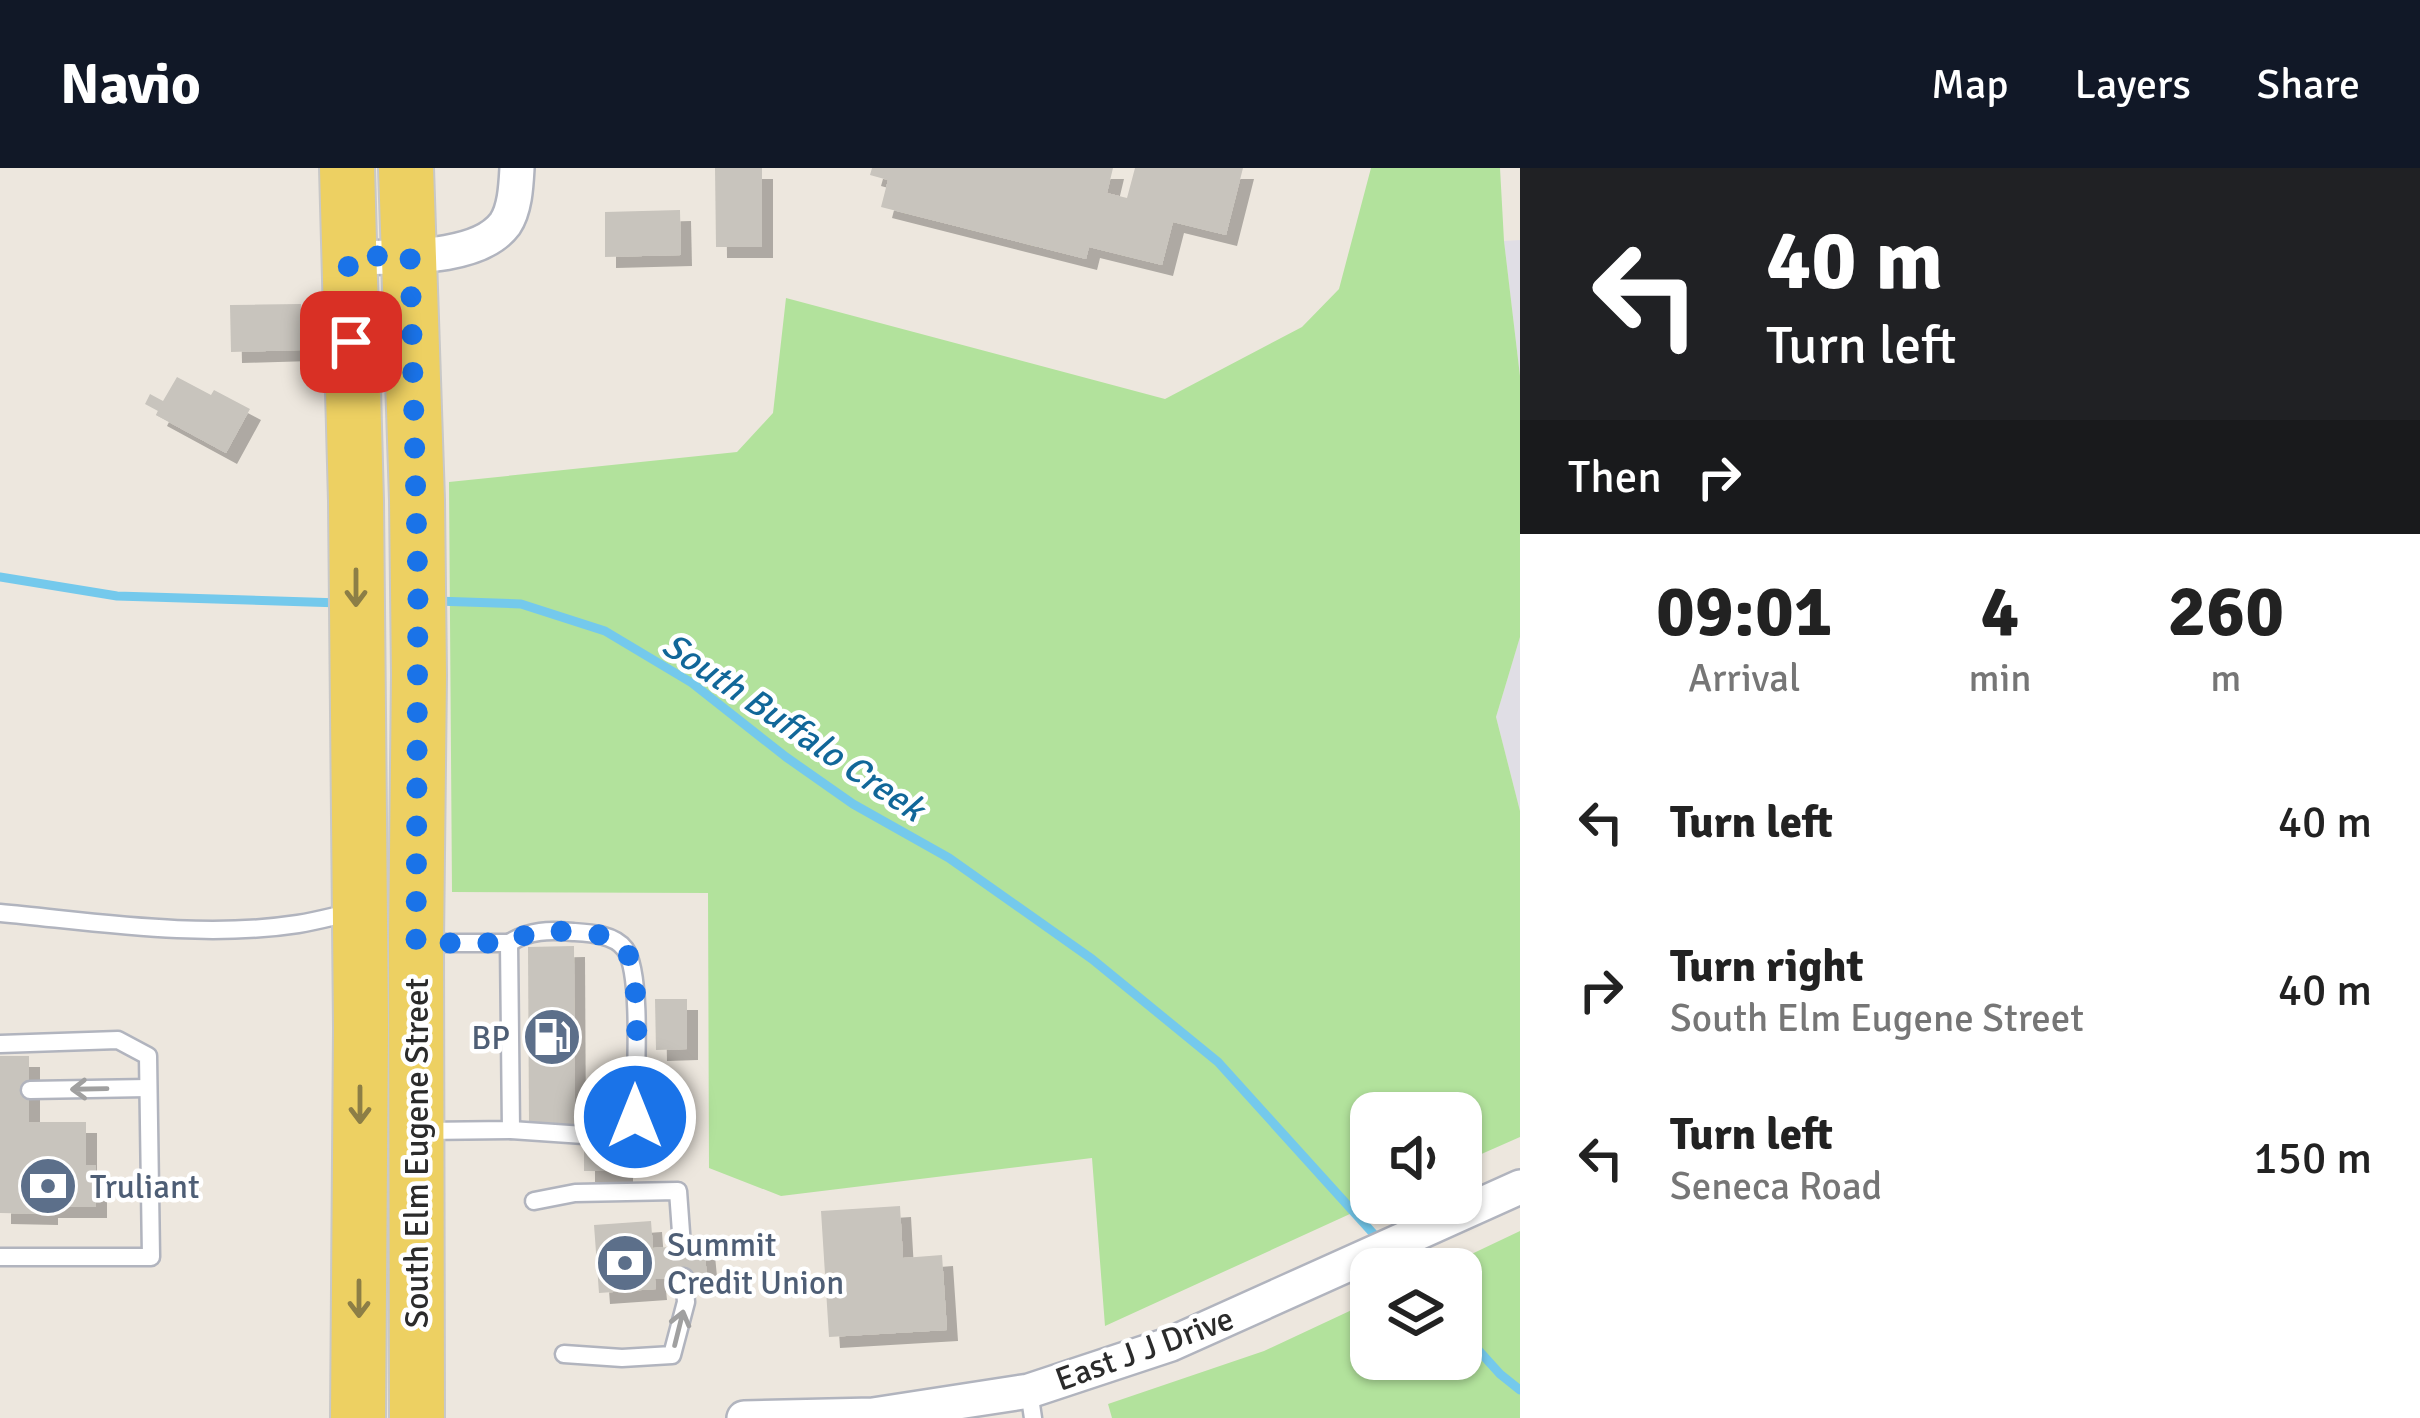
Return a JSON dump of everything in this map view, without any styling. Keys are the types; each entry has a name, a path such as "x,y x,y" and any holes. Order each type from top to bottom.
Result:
{"main road":[{"name":"South Elm Eugene Street","path":"347,168 360,911 358,1418"},
{"name":"South Elm Eugene Street","path":"406,168 417,500 417,1418"}],"street":[{"path":"348,258 475,246 506,222 517,168"},
{"name":"East J J Drive","path":"744,1418 1031,1404 1520,1187"}],"lane":[{"path":"0,913 182,928 248,928 360,911"},
{"path":"416,943 509,943 544,930 616,941 626,950 634,974 635,1117 631,1128 598,1136 511,1130 416,1131"},
{"path":"509,943 511,1130"},
{"path":"0,1044 118,1040 148,1057 151,1258 0,1257"},
{"path":"30,1090 148,1088"},
{"path":"534,1201 575,1193 678,1191 682,1246"},
{"path":"564,1354 672,1355 686,1302 684,1277"}],"shaded area":[{"path":"1520,240 1520,376 1504,241"},
{"path":"1520,637 1520,811 1496,717"}],"green space":[{"path":"1371,168 1500,168 1520,376 1520,637 1496,717 1520,811 1520,1137 1482,1154 1482,1092 1350,1092 1350,1214 1105,1326 1092,1158 781,1196 709,1168 708,893 452,892 449,482 737,452 773,413 786,298 1165,399 1302,327 1339,289"},
{"path":"1520,1231 1520,1418 1112,1418 1108,1404 1264,1351 1350,1311 1350,1380 1482,1380 1482,1249"}],"building":[{"path":"715,168 762,168 762,247 716,247"},
{"path":"872,168 1113,168 1107,193 1127,198 1135,168 1243,168 1226,235 1173,222 1162,265 1089,247 1086,259 881,207 888,180 870,175"},
{"path":"680,210 681,255 605,257 605,212"},
{"path":"301,304 301,350 231,352 230,305"},
{"path":"177,377 250,409 226,453 156,415 158,411 145,404 150,394 163,401"},
{"name":"BP","path":"574,946 575,1127 529,1128 528,947"},
{"path":"655,999 687,999 687,1049 656,1050"},
{"name":"Truliant","path":"0,1056 29,1056 29,1122 86,1122 86,1165 96,1165 96,1207 47,1207 47,1214 0,1213"},
{"path":"584,1144 622,1144 622,1171 584,1171"},
{"path":"900,1206 903,1258 942,1255 947,1330 829,1337 821,1211"},
{"name":"Summit Credit Union","path":"651,1221 653,1248 704,1245 707,1276 655,1279 656,1289 599,1293 594,1225"}],"waterway":[{"name":"South Buffalo Creek","path":"0,577 117,596 341,603"},
{"name":"South Buffalo Creek","path":"436,601 521,604 605,631 692,683 853,804 949,858 1092,959 1218,1062 1380,1241"},
{"name":"South Buffalo Creek","path":"1482,1354 1520,1390"}],"place":[{"name":"BP","path":"552,1037"},
{"name":"Truliant","path":"48,1186"},
{"name":"Summit Credit Union","path":"625,1263"}],"route":[{"path":"351,342 348,258 410,254 418,587 416,943 509,943 544,930 616,941 626,950 634,974 635,1117"}]}
